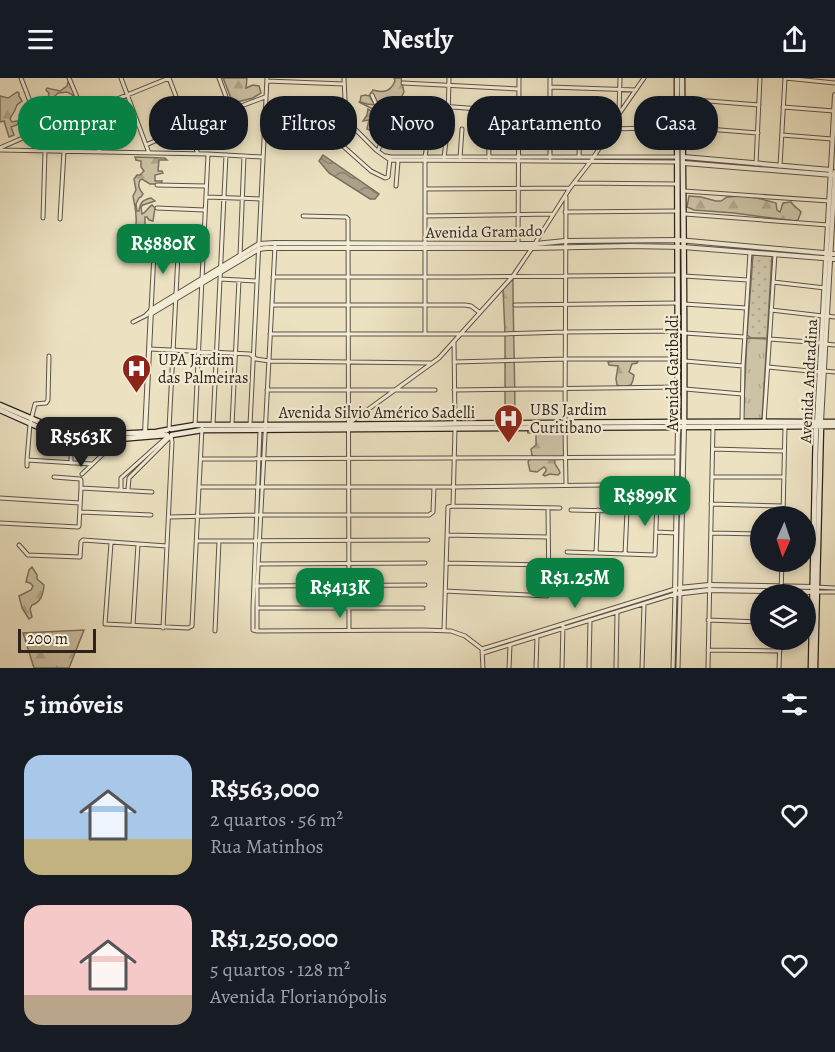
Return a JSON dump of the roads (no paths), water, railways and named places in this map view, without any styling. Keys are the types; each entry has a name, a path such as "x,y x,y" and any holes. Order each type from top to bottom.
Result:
{"main road":[{"name":"Avenida Garibaldi","path":"677,78 678,96"},
{"name":"Avenida Garibaldi","path":"682,78 682,96"},
{"name":"Avenida Garibaldi","path":"681,150 685,214 684,240 680,247 677,275 677,359 681,424"},
{"name":"Avenida Garibaldi","path":"681,160 677,184 678,240 684,276 685,333 685,388 681,424"},
{"path":"0,405 56,436 72,439 169,433"},
{"path":"0,410 63,432 119,436 169,433"},
{"name":"Avenida Silvio Américo Sadelli","path":"169,433 195,427 455,427 742,422 819,424"},
{"name":"Avenida Silvio Américo Sadelli","path":"681,424 785,426 819,424"},
{"path":"819,424 835,424"},
{"name":"Avenida Andradina","path":"816,516 819,424"},
{"name":"Avenida Silvio Américo Sadelli","path":"202,427 213,425 263,427"},
{"name":"Avenida Andradina","path":"813,650 813,668"}],"street":[{"path":"23,78 29,96"},
{"path":"69,78 76,96"},
{"path":"121,78 149,153"},
{"path":"127,95 169,78 176,96"},
{"path":"219,78 226,96"},
{"path":"344,78 346,120 378,151 390,159 398,161 444,158 518,160 579,157 592,160"},
{"path":"448,96 449,78"},
{"path":"519,78 519,96"},
{"path":"550,78 550,96"},
{"path":"620,78 620,96"},
{"path":"622,111 644,78"},
{"path":"756,164 760,78"},
{"path":"780,166 785,78 835,82"},
{"path":"266,96 267,79 344,84"},
{"path":"403,83 519,89"},
{"path":"550,87 636,90"},
{"name":"Avenida Andradina","path":"819,424 832,226 834,173 832,139 835,95"},
{"path":"718,102 759,105"},
{"path":"783,107 834,111"},
{"path":"460,158 462,129"},
{"path":"718,130 758,133"},
{"path":"782,135 832,139"},
{"path":"0,149 18,141"},
{"path":"0,149 263,157"},
{"path":"197,150 198,154"},
{"path":"250,425 263,150"},
{"path":"347,150 371,171 385,178 388,177 390,159"},
{"path":"425,150 425,333"},
{"path":"444,158 445,150"},
{"path":"489,150 489,158"},
{"path":"518,150 518,243"},
{"path":"550,150 550,158"},
{"path":"579,150 579,157"},
{"path":"348,427 432,363 454,342 513,276 573,183 598,150"},
{"path":"43,218 45,151"},
{"path":"60,219 64,151"},
{"path":"195,427 208,154"},
{"path":"213,425 226,155"},
{"path":"240,256 244,156"},
{"path":"390,159 681,160 780,166 834,173"},
{"path":"681,160 834,173"},
{"path":"396,186 398,161"},
{"path":"573,183 677,184"},
{"path":"157,184 206,186"},
{"path":"425,189 570,188"},
{"path":"684,191 833,201"},
{"path":"566,195 566,485"},
{"path":"205,197 261,200"},
{"path":"157,208 204,210"},
{"path":"565,212 678,211"},
{"path":"425,216 553,214"},
{"path":"685,214 832,226"},
{"path":"303,216 347,218 349,630"},
{"path":"145,433 154,237 156,235 203,236"},
{"path":"163,628 172,442 169,433 179,236"},
{"name":"Avenida Gramado","path":"425,246 518,243 534,246 565,241 629,243 684,240 830,256"},
{"name":"Avenida Gramado","path":"221,270 240,256 259,247 275,245 565,246 593,243"},
{"name":"Avenida Gramado","path":"629,243 830,256"},
{"path":"275,245 255,586 257,631 451,631 465,636 483,651"},
{"name":"Avenida Gramado","path":"150,313 259,247"},
{"path":"742,422 744,337 750,252"},
{"path":"764,422 775,254"},
{"path":"273,277 677,275"},
{"path":"684,276 748,280"},
{"path":"220,279 257,281"},
{"path":"232,425 239,280"},
{"path":"773,282 835,289"},
{"path":"515,305 677,303"},
{"path":"684,304 746,308"},
{"path":"272,305 468,305 479,312"},
{"path":"771,310 835,317"},
{"path":"134,322 150,313"},
{"path":"270,334 677,331 744,337"},
{"path":"770,339 835,345"},
{"path":"453,506 454,342"},
{"path":"150,350 250,354 256,359 269,361 432,363"},
{"path":"27,466 30,421 35,404 46,403 48,400 49,356"},
{"path":"454,362 677,359"},
{"path":"684,361 743,366"},
{"path":"768,367 835,372"},
{"path":"454,390 678,387"},
{"path":"685,388 742,394"},
{"path":"267,390 435,390"},
{"name":"Avenida Garibaldi","path":"680,484 681,424"},
{"name":"Avenida Garibaldi","path":"678,668 681,424"},
{"path":"708,668 713,426"},
{"path":"711,504 783,506 785,426"},
{"path":"111,543 105,624 163,628 192,626 202,427"},
{"path":"120,490 121,478 169,433"},
{"path":"128,490 129,478 169,433"},
{"path":"82,474 119,436"},
{"path":"71,463 72,439"},
{"path":"713,448 784,451"},
{"path":"201,459 679,457"},
{"path":"27,460 92,464"},
{"path":"0,523 78,527 81,480 54,477"},
{"path":"712,477 784,477"},
{"path":"121,478 129,478"},
{"path":"199,487 680,484"},
{"path":"169,517 429,515 433,512 434,487"},
{"path":"81,488 152,492"},
{"path":"0,498 80,503"},
{"path":"567,552 655,555 657,500"},
{"path":"444,631 448,507 560,508"},
{"path":"445,591 546,596 549,594 548,508"},
{"path":"571,510 656,512"},
{"path":"596,553 598,510"},
{"path":"626,554 627,511"},
{"path":"80,512 151,515"},
{"path":"656,532 679,533"},
{"path":"710,533 750,534"},
{"path":"447,534 548,537"},
{"path":"19,545 28,555 80,557 83,540 167,546"},
{"path":"197,541 428,540"},
{"path":"215,631 219,541"},
{"path":"133,625 138,544"},
{"path":"257,563 425,563"},
{"path":"446,563 548,565"},
{"path":"255,586 425,585"},
{"path":"483,651 537,637 678,591 709,587 750,589"},
{"path":"816,590 835,590"},
{"path":"483,651 563,624 644,604 678,591"},
{"name":"Avenida Garibaldi","path":"673,668 678,591"},
{"path":"642,668 644,604"},
{"path":"255,609 423,608"},
{"path":"616,668 617,610"},
{"path":"589,668 590,620"},
{"path":"708,620 750,622"},
{"path":"562,668 563,624"},
{"path":"536,668 537,637"},
{"path":"509,668 510,645"},
{"path":"708,650 780,651 779,668"},
{"path":"483,651 483,668"}],"water":[{"path":"323,155 379,194 375,199 370,199 329,173 319,161"}],"waterway":[{"path":"359,102 369,107"}],"place":[{"name":"UPA Jardim das Palmeiras","path":"137,394"},
{"name":"UBS Jardim Curitibano","path":"509,444"}]}
